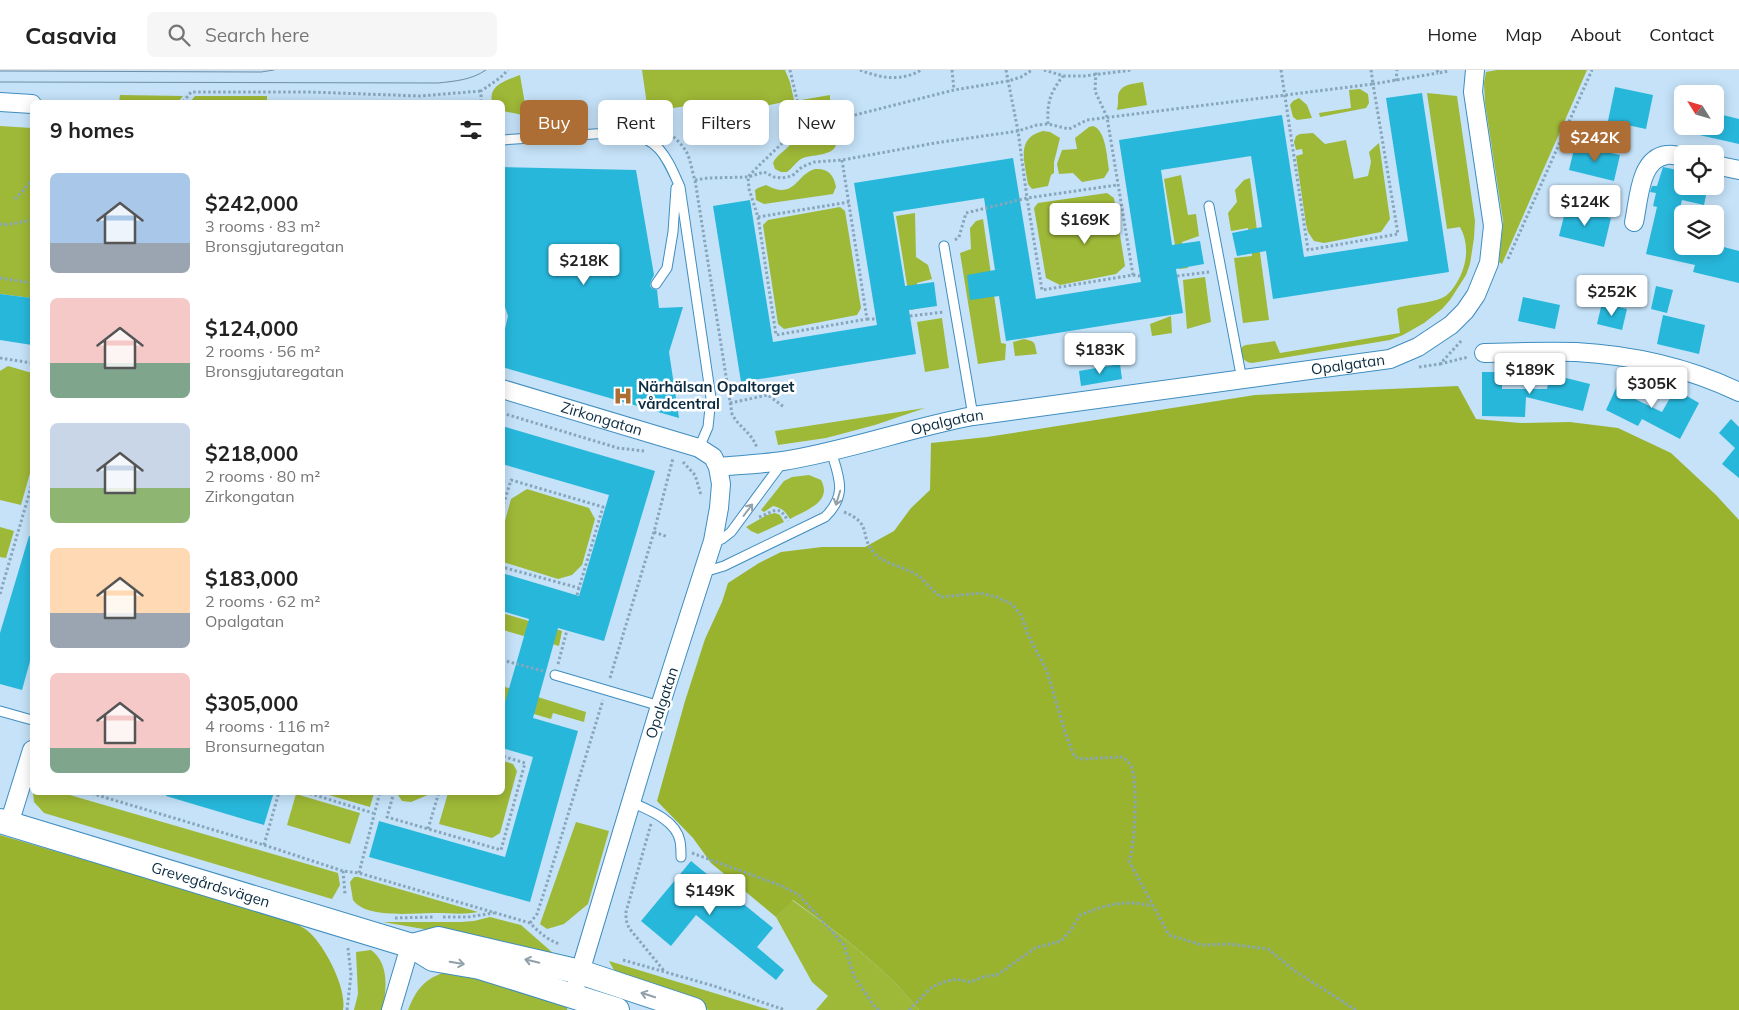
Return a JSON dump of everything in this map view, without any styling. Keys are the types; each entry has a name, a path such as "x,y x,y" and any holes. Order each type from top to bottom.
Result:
{"street":[{"name":"Opalgatan","path":"572,996 660,706 713,541 721,484 718,467 783,461 831,451 934,423 973,416 1390,359 1418,347 1451,325 1465,311 1482,283 1489,263 1493,226 1473,92 1474,70"},
{"path":"0,102 30,104"},
{"path":"1634,222 1645,171 1651,162 1658,157 1668,154 1674,156"},
{"path":"1724,167 1739,170"},
{"path":"1484,353 1577,352 1614,356 1648,362 1699,376 1739,392"},
{"name":"Zirkongatan","path":"505,390 699,448"},
{"path":"699,448 713,457 718,467"},
{"name":"Grevegårdsvägen","path":"30,755 5,822 411,946 433,959 480,967 617,1010"},
{"path":"391,1010 411,946 438,939 580,972 694,1010"}],"lane":[{"path":"505,140 625,132 642,136 659,148 680,187 711,398 708,427 699,448"},
{"path":"656,284 667,268 673,232 677,180"},
{"path":"1209,206 1242,380"},
{"path":"944,246 973,416"},
{"path":"704,572 724,566 825,517 834,508 841,486 831,451"},
{"path":"713,541 722,539 731,532 783,461"},
{"path":"555,675 660,706"},
{"path":"0,710 30,719"},
{"path":"632,802 654,812 674,827 680,840 681,857"}],"path":[{"path":"185,100 191,92 309,92 420,96 481,91 508,70"},
{"path":"790,70 797,100"},
{"path":"860,70 875,76 889,78 904,77 921,70"},
{"path":"952,70 954,90"},
{"path":"1006,70 1018,132 1042,290 1133,275 1140,276"},
{"path":"854,115 954,90 1008,81 1021,77 1032,70"},
{"path":"1044,70 1064,76 1096,75 1132,70"},
{"path":"1096,70 1095,91 1107,117 1133,275"},
{"path":"1281,70 1308,250 1398,234 1371,70"},
{"path":"1396,81 1397,70"},
{"path":"1504,267 1592,70"},
{"path":"784,407 768,396 730,403 695,180 748,177 764,172 774,177 782,178 792,176 802,167 814,162 842,160 935,143 1018,132 1037,125 1048,124 1069,129 1087,120 1396,81 1449,71"},
{"path":"1048,124 1048,102 1053,90 1064,76"},
{"path":"481,91 481,100"},
{"path":"782,145 748,177 749,189 758,217 776,334 876,319"},
{"path":"842,160 868,319"},
{"path":"16,199 30,183"},
{"path":"944,246 960,237 966,212 1027,198 1117,186"},
{"path":"758,217 849,202"},
{"path":"0,224 5,225 30,220"},
{"path":"1177,276 1222,271"},
{"path":"0,278 30,283"},
{"path":"910,316 955,311"},
{"path":"1440,364 1467,335"},
{"path":"1410,368 1440,364 1484,353"},
{"path":"0,358 30,363"},
{"path":"505,414 618,448 644,451"},
{"path":"668,456 683,462 695,475 699,483 701,500"},
{"path":"505,499 511,480 603,507 577,595"},
{"path":"0,594 30,491"},
{"path":"834,508 855,517 861,522 868,542 876,555 917,576 940,597 980,593 1012,604 1021,615 1028,635 1047,671 1074,756 1080,760 1122,757 1130,765 1134,784 1134,809 1133,843 1129,861 1152,907 1169,935 1202,945 1229,944 1268,949 1296,971 1356,1010"},
{"path":"754,516 760,517 773,510 779,510 783,513 789,524"},
{"path":"784,526 794,521"},
{"path":"654,532 668,537"},
{"path":"505,568 579,588"},
{"path":"505,661 555,675 567,630"},
{"path":"393,795 387,817 501,850 525,763 505,757"},
{"path":"96,795 344,871 359,873 530,923 541,934 560,944"},
{"path":"264,845 278,795"},
{"path":"315,795 373,813"},
{"path":"359,873 379,795"},
{"path":"428,829 438,795"},
{"path":"654,812 626,912 626,920 629,928 665,972"},
{"path":"681,857 688,852 782,886 799,896 844,945 854,976 874,1006 879,1010"},
{"path":"344,871 345,894"},
{"path":"909,1010 932,987 956,979 970,982 986,976 997,975 1035,948 1061,941 1072,930 1080,915 1117,903 1136,902 1152,907"},
{"path":"346,1010 350,975 348,946"},
{"path":"623,960 785,1010"}],"green space":[{"path":"642,70 785,70 794,100 779,100 779,103 769,105 769,100 683,100 683,107 673,108 673,100 646,100"},
{"path":"1497,70 1587,70 1502,264 1499,262 1503,221 1485,103 1484,83 1486,72"},
{"path":"520,75 524,100 520,100 520,114 505,111 505,100 492,100 493,91 500,84"},
{"path":"1143,82 1147,105 1117,110 1120,90 1127,85"},
{"path":"1360,89 1368,94 1369,103 1366,108 1320,117 1319,113 1351,108 1349,90"},
{"path":"1427,93 1457,96 1475,221 1470,264 1466,275 1450,300 1424,323 1390,340 1252,363 1245,360 1240,350 1246,345 1275,341 1280,353 1400,333 1397,309 1442,298 1454,287 1462,273 1466,258 1465,242 1460,227 1447,229"},
{"path":"120,95 183,96 180,100 119,100"},
{"path":"830,95 830,100 801,100"},
{"path":"195,96 267,96 267,100 192,100"},
{"path":"1299,98 1307,105 1312,118 1297,120 1293,117 1290,105"},
{"path":"0,126 30,128 30,298 0,294"},
{"path":"1093,126 1101,133 1105,145 1109,170 1104,178 1082,182 1073,173 1059,174 1057,164 1062,150 1077,149 1075,138"},
{"path":"1043,131 1050,132 1060,138 1054,162 1054,173 1051,175 1048,186 1032,189 1028,184 1025,168 1025,145 1034,134"},
{"path":"1313,133 1325,144 1346,140 1354,179 1368,176 1371,162 1369,152 1379,143 1390,219 1381,232 1324,243 1314,241 1308,232 1306,224 1296,156 1303,154 1302,149 1296,150 1294,142 1296,136 1300,134"},
{"path":"790,145 835,145 825,154 803,158 787,172 775,169 773,163"},
{"path":"815,169 830,173 836,187 833,194 764,204 756,200 755,190 758,188 766,185 783,190 789,188"},
{"path":"1181,175 1188,215 1196,214 1199,236 1182,242 1188,268 1179,269 1164,179"},
{"path":"1250,178 1269,320 1243,323 1234,258 1252,256 1248,228 1231,231 1228,213 1237,202 1235,190 1244,180"},
{"path":"1107,193 1114,198 1125,266 1116,274 1060,285 1046,278 1034,208 1038,203"},
{"path":"840,207 845,211 861,308 857,315 784,329 778,324 763,225 768,220"},
{"path":"915,213 916,257 928,265 932,279 917,283 919,308 911,310 896,216"},
{"path":"983,219 1001,343 1006,344 1005,360 978,364 960,253 971,249 970,228 976,221"},
{"path":"1205,277 1211,322 1187,329 1183,280"},
{"path":"1171,316 1172,333 1152,336 1150,324"},
{"path":"942,318 949,368 925,372 917,322"},
{"path":"1024,339 1034,343 1037,354 1015,356 1013,342"},
{"path":"8,366 30,372 30,473 21,505 0,500 0,371"},
{"path":"1458,386 1476,419 1520,423 1570,422 1618,428 1671,453 1716,495 1739,520 1739,1010 919,1010 876,965 793,900 776,917 711,863 693,838 657,801 685,701 705,639 722,602 728,583 759,563 781,552 822,547 865,547 894,531 911,508 930,490 931,443 987,437 1255,395"},
{"path":"925,408 875,425 826,438 778,445 775,431"},
{"path":"809,475 821,480 824,488 821,500 810,509 790,519 783,510 773,506 764,512 761,510 784,481 792,477"},
{"path":"527,489 589,508 595,519 582,565 572,575 558,579 505,563 505,521 511,499"},
{"path":"775,513 780,515 784,522 758,534 746,527 767,515"},
{"path":"0,527 14,531 6,558 0,557"},
{"path":"505,614 562,631 559,646 505,631"},
{"path":"505,687 586,712 584,722 553,713 551,719 505,706"},
{"path":"505,762 513,764 517,771 500,833 492,838 439,824 447,795 505,795"},
{"path":"33,795 70,795 338,873 340,885 332,899 44,813 34,802"},
{"path":"296,795 360,813 350,844 287,825"},
{"path":"329,795 373,795 370,807"},
{"path":"398,795 428,795 411,802 402,801"},
{"path":"576,822 609,831 588,904 564,924 547,929 540,924"},
{"path":"0,835 287,919 308,931 329,958 342,991 343,1010 0,1010"},
{"path":"354,877 478,912 462,914 391,914 368,910 359,906 353,900 350,882"},
{"path":"792,900 876,965 919,1010 816,1010 828,996 812,982 776,917"},
{"path":"490,917 521,925 553,953 543,956 452,934 383,922 461,922"},
{"path":"371,950 381,962 384,970 386,986 383,1010 354,1010 358,994 356,952"},
{"path":"609,961 770,1010 709,1010 634,988 618,977"},
{"path":"453,970 568,1004 567,1010 408,1010 415,994 424,983 437,975"}],"building":[{"path":"1615,87 1653,95 1646,129 1608,121"},
{"path":"1422,93 1449,272 1273,299 1266,251 1237,256 1232,233 1262,227 1251,156 1161,170 1172,245 1200,241 1204,264 1176,269 1183,313 1006,341 999,296 970,300 967,275 995,270 984,198 893,212 905,286 934,282 937,306 909,310 916,354 741,382 713,206 750,200 773,342 877,325 854,183 1013,158 1036,299 1141,282 1119,140 1282,115 1304,257 1408,241 1386,98"},
{"path":"1724,115 1739,119 1739,144 1699,135 1724,135"},
{"path":"1575,145 1620,155 1614,181 1569,170"},
{"path":"505,167 636,170 654,275 650,286 657,290 659,308 683,307 669,352 679,418 505,368 505,329 508,316 505,307"},
{"path":"1663,167 1674,169 1674,195 1706,195 1704,205 1682,200 1681,205 1674,205 1674,255 1724,255 1724,247 1739,251 1739,283 1693,272 1695,265 1646,254 1657,207 1653,206 1656,193 1650,192 1652,186 1657,186"},
{"path":"1566,208 1611,218 1604,247 1559,236"},
{"path":"1656,286 1673,290 1667,313 1651,309"},
{"path":"0,294 30,298 30,345 0,340"},
{"path":"1523,297 1560,305 1555,329 1518,321"},
{"path":"1602,303 1627,309 1622,330 1597,324"},
{"path":"1663,315 1705,325 1699,354 1657,344"},
{"path":"1120,364 1122,379 1081,386 1079,371"},
{"path":"1482,372 1502,372 1502,389 1547,389 1550,374 1590,384 1583,411 1526,397 1525,417 1482,416"},
{"path":"1622,375 1642,385 1635,399 1662,412 1675,389 1699,403 1680,439 1642,419 1638,426 1606,410"},
{"path":"1731,419 1739,427 1739,478 1722,464 1735,448 1719,433"},
{"path":"505,427 655,471 604,641 558,628 533,718 578,731 530,902 369,857 379,821 505,857 533,757 505,749 505,703 529,619 505,612 505,574 579,596 609,495 505,465"},
{"path":"29,536 30,661 22,690 0,684 0,633"},
{"path":"166,795 273,795 264,825"},
{"path":"691,861 773,928 757,947 784,970 776,980 696,915 671,946 641,921"}],"tram line":[{"path":"0,71 261,72 274,70"},
{"path":"0,82 438,83 469,78 486,70"}],"place":[{"name":"Närhälsan Opaltorget vårdcentral","path":"623,396"}]}
